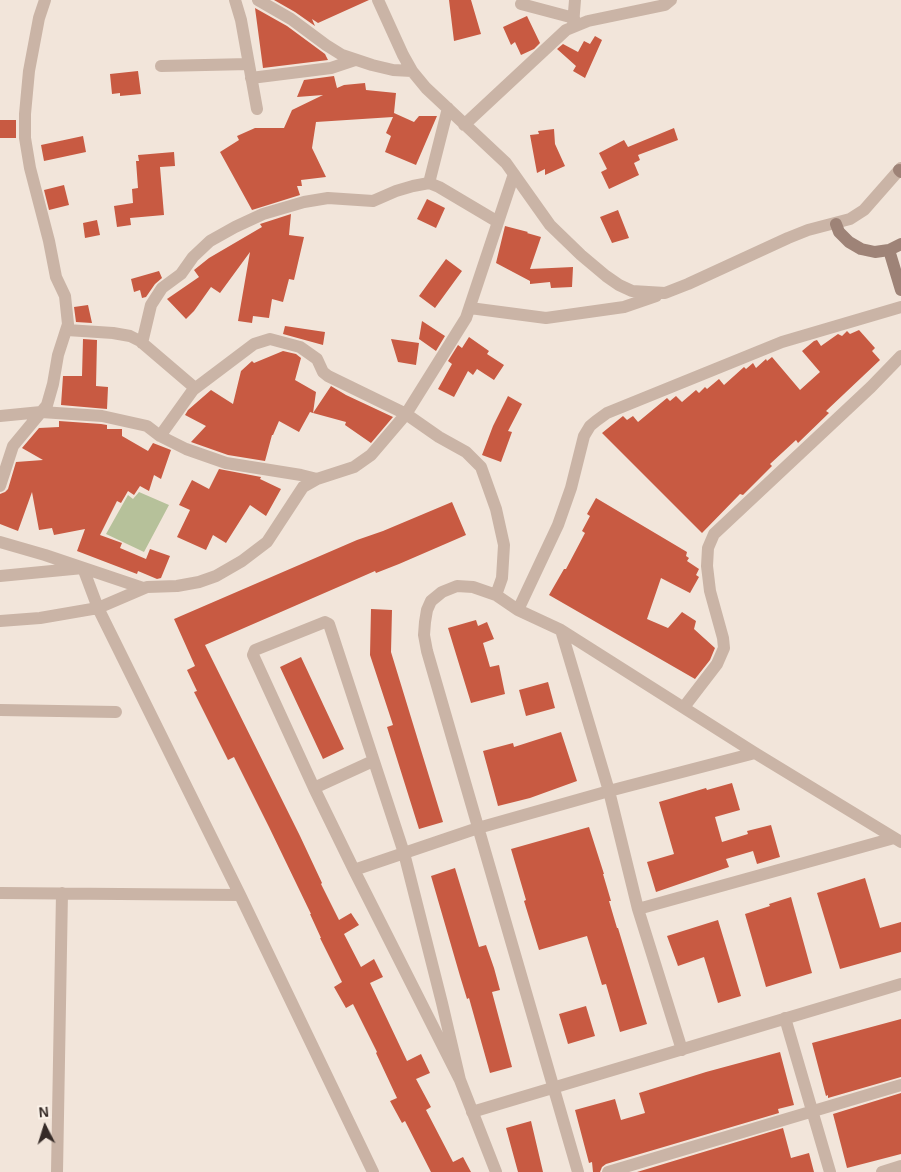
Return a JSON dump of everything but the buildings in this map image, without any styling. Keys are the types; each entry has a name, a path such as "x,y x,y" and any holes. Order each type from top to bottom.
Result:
{"street":[{"path":"0,486 13,446 47,405 58,355 67,330 68,319 65,296 56,277 24,133 29,71 39,18 45,0"},
{"path":"235,0 241,20 258,109"},
{"path":"258,0 290,19 326,45 355,60 393,70 412,71"},
{"path":"378,0 412,71 426,88 506,163 550,224 581,255 619,285 632,291 665,293"},
{"path":"464,124 573,23 575,0"},
{"path":"521,4 573,23 665,5 671,0"},
{"path":"251,78 330,68 355,60"},
{"path":"161,66 249,64"},
{"path":"429,184 448,108"},
{"path":"470,308 546,318 624,307 688,284 808,230 850,219 864,210 900,170"},
{"path":"0,621 40,618 98,608 144,588 177,586 199,582 242,562 267,542 303,486 363,462 406,414 466,318 514,174"},
{"path":"142,342 150,305 158,292 181,274 200,249 210,241 263,214 304,202 340,198 373,201 396,191 429,184 439,186 498,222"},
{"path":"836,224 849,242 861,249 875,252 889,250 901,244"},
{"path":"889,250 901,290"},
{"path":"518,610 558,525 571,488 584,436 590,426 596,421 614,410 782,342 901,307"},
{"path":"67,330 130,336 142,342 196,388"},
{"path":"160,436 179,408 196,388 254,344 270,339 300,347 317,359 323,372 328,376 406,414 439,437 466,452 475,460 484,473 496,508 504,545 502,578 496,595"},
{"path":"684,707 717,664 724,648 710,591 707,566 708,548 714,534 871,387 901,356"},
{"path":"0,416 41,412 102,416 147,426 160,436 226,463 301,474 317,479"},
{"path":"0,542 144,588"},
{"path":"0,576 83,568"},
{"path":"83,568 98,608 240,895 373,1172"},
{"path":"578,1172 427,651 424,635 425,622 431,600 442,592 457,586 473,587 496,595 518,610 561,630 755,753 898,840"},
{"path":"460,1080 404,853 328,622 325,622 255,650 253,655 314,788 460,1080 496,1172"},
{"path":"561,630 609,791 638,909 682,1050"},
{"path":"0,710 116,712"},
{"path":"354,870 478,828 755,753"},
{"path":"314,788 373,761"},
{"path":"638,909 898,840"},
{"path":"0,893 240,895"},
{"path":"57,1172 62,893"},
{"path":"472,1112 901,984"},
{"path":"786,1018 830,1172"},
{"path":"608,1172 901,1085"},
{"path":"882,1172 901,1166"}],"green space":[{"path":"139,492 169,505 144,552 106,534 128,495 133,499"}]}
